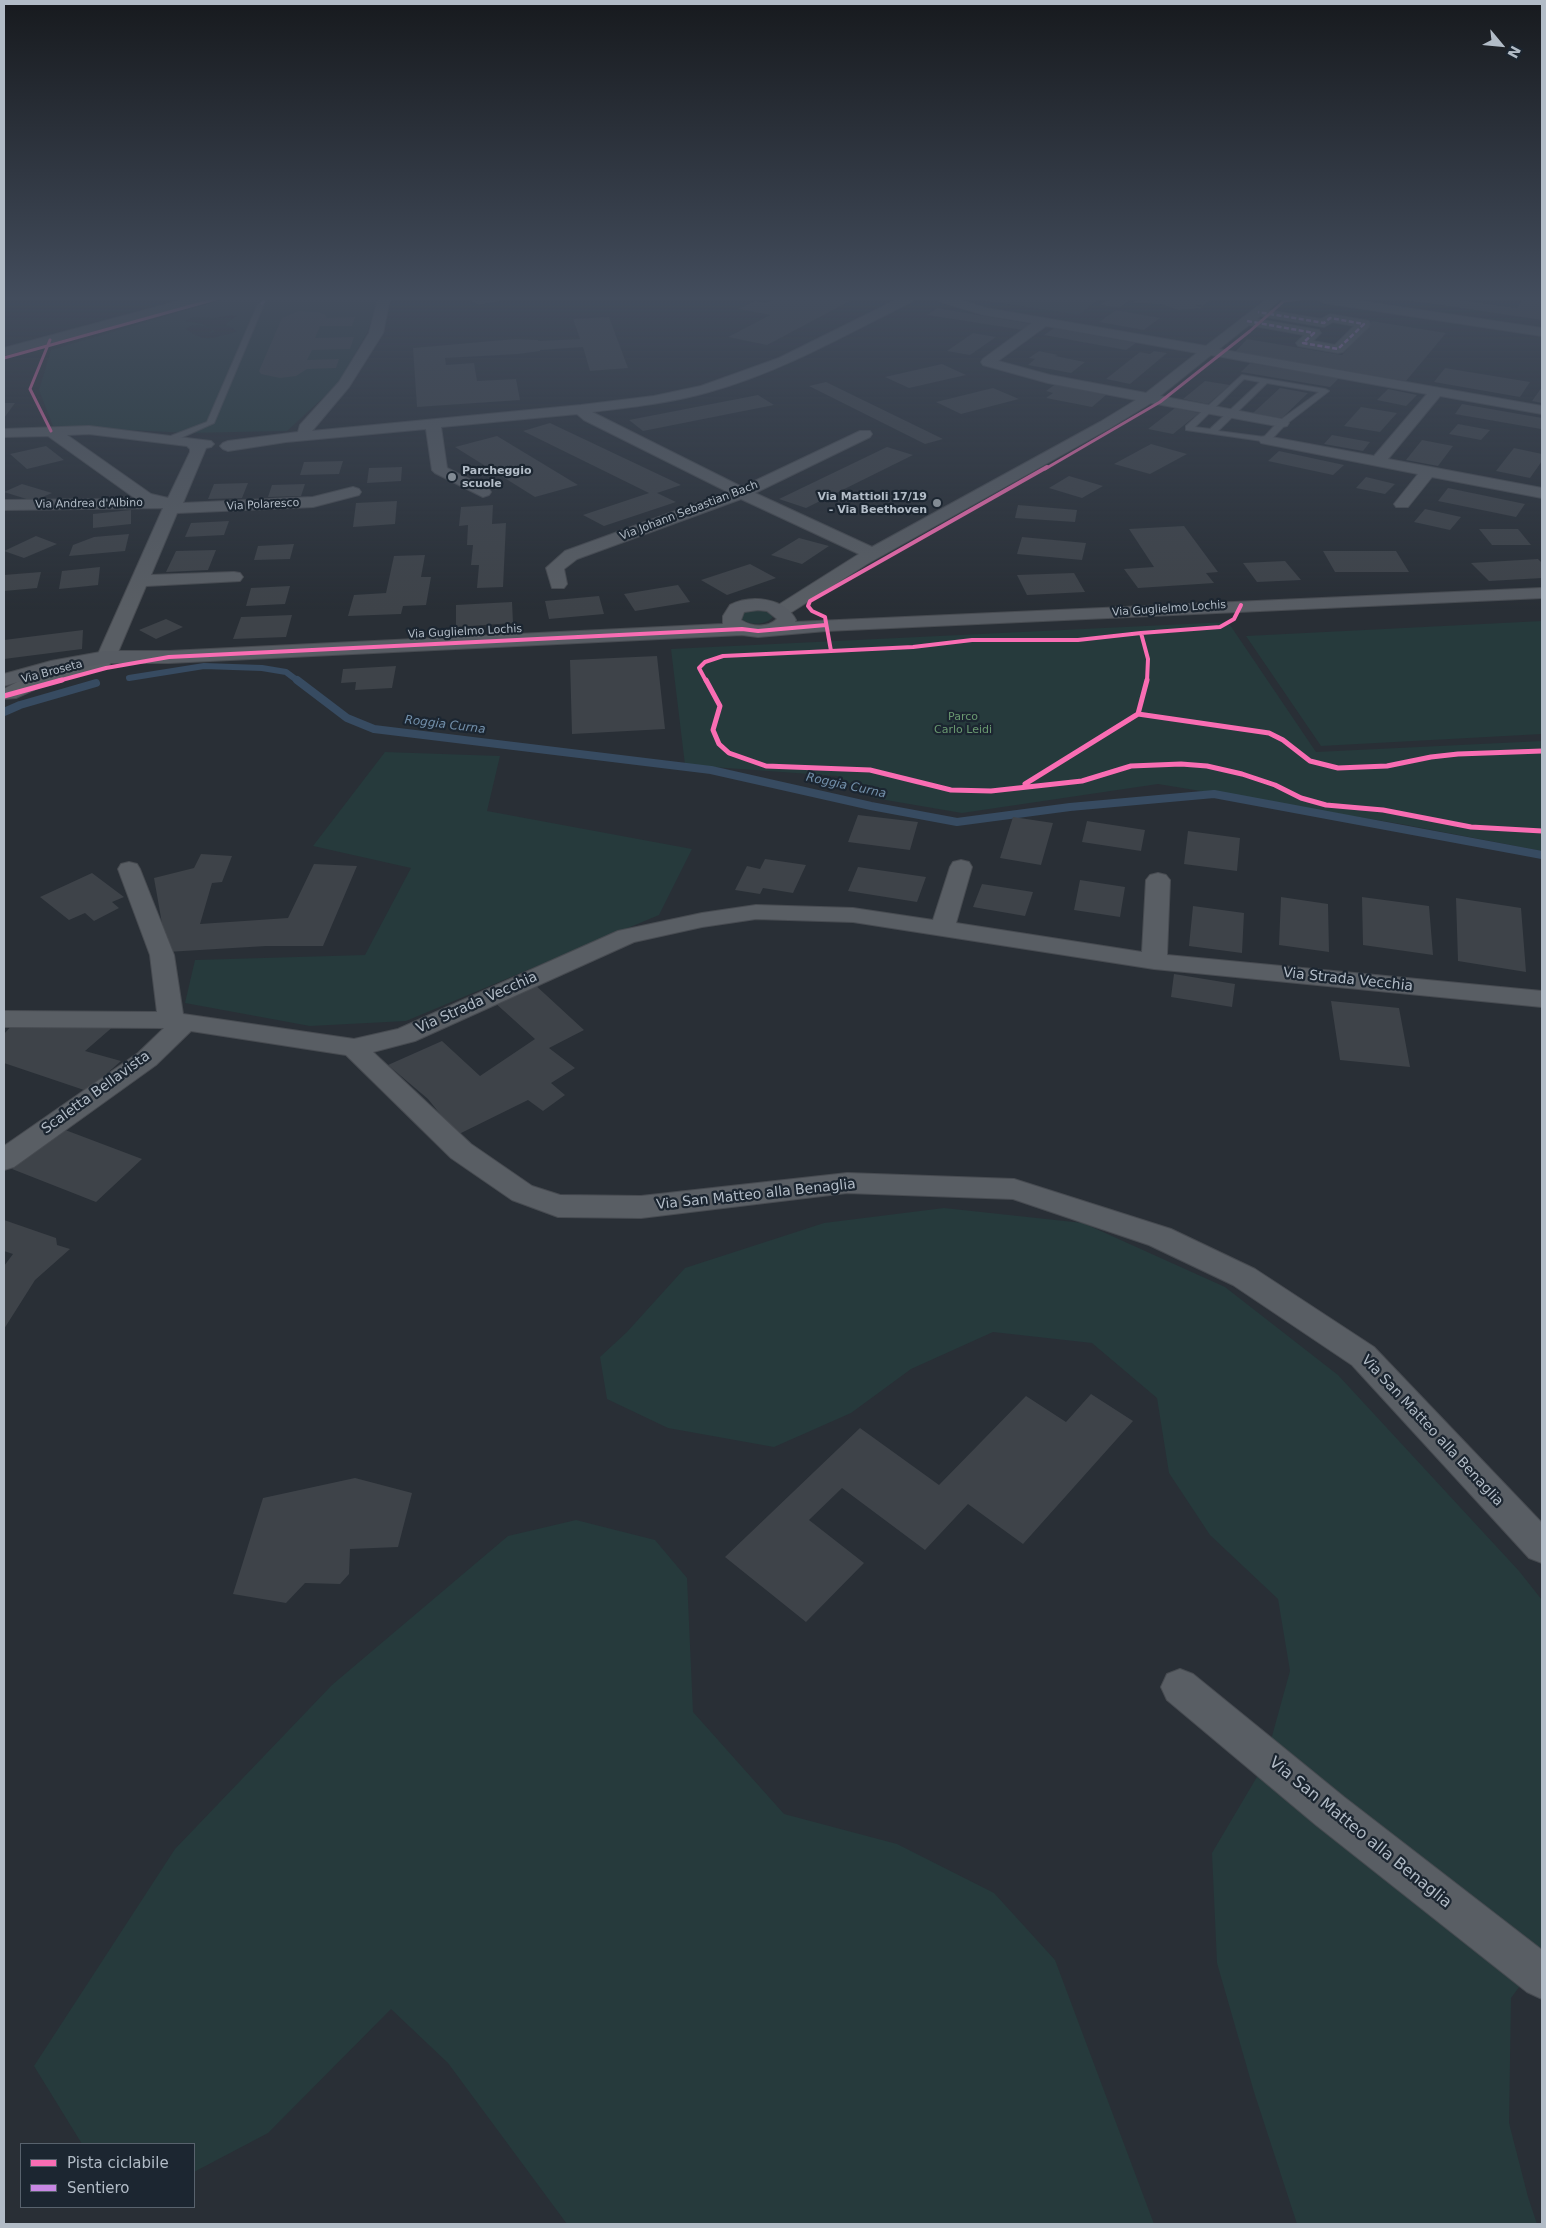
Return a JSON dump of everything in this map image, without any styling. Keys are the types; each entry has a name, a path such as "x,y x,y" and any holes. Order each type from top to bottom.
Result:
{"street":[{"path":"305,436 305,428 327,403"},
{"path":"106,663 139,581 186,477 199,456 206,449 231,452 277,439 630,403"},
{"path":"737,621 738,608 756,604 867,557 1105,425 1140,403"},
{"path":"1168,403 1282,423"},
{"path":"1378,461 1427,403"},
{"path":"1503,403 1542,410"},
{"path":"581,409 589,417 867,557"},
{"path":"433,424 440,470 483,492"},
{"path":"4,433 89,430 171,439 199,456"},
{"path":"51,431 146,498 173,506"},
{"name":"Via Johann Sebastian Bach","path":"558,584 555,568 571,555 742,493 865,434"},
{"path":"1266,440 1542,493"},
{"path":"1402,504 1428,471"},
{"name":"Via Polaresco","path":"173,506 313,502 352,492"},
{"name":"Via Andrea d'Albino","path":"4,505 173,506"},
{"path":"756,604 781,619 867,557"},
{"path":"139,581 234,577"},
{"name":"Via Guglielmo Lochis","path":"106,663 637,633 737,621 758,631 781,619 826,625 1542,593"},
{"name":"Via Broseta","path":"5,690 106,663"},
{"path":"942,929 961,866"},
{"path":"129,869 162,956 178,1021"},
{"path":"1154,961 1158,880"},
{"name":"Via Strada Vecchia","path":"4,1020 178,1021 354,1048 406,1035 628,936 702,920 756,912 854,915 1154,961 1542,999"},
{"name":"Scaletta Bellavista","path":"4,1160 146,1058 178,1021"},
{"name":"Via San Matteo alla Benaglia","path":"354,1048 461,1151 522,1194 558,1206 641,1207 847,1183 1014,1189 1160,1237 1244,1277 1363,1356 1542,1547"},
{"name":"Via San Matteo alla Benaglia","path":"1180,1687 1330,1810 1542,1977"}],"lane":[{"path":"171,439 210,423 219,403"},
{"path":"1214,403 1189,428 1266,440 1282,423 1309,403"},
{"path":"1212,432 1241,403"}],"green space":[{"path":"44,403 317,403 287,431 187,433 53,426"},
{"path":"751,609 766,610 773,617 766,622 756,624 747,622 740,617 742,612"},
{"path":"1542,621 1542,734 1321,746 1246,636"},
{"name":"Parco Carlo Leidi","path":"1228,622 1316,752 1542,741 1542,851 1401,824 1158,784 962,813 874,798 837,776 685,765 671,649"},
{"path":"385,752 500,756 487,811 692,849 659,915 406,1021 310,1026 185,1003 195,960 365,955 411,868 313,846"},
{"path":"944,1208 1083,1223 1225,1287 1338,1375 1519,1571 1542,1600 1542,1956 1511,1998 1509,2123 1537,2224 1297,2224 1254,2092 1217,1963 1212,1853 1264,1765 1290,1671 1278,1599 1210,1535 1169,1473 1157,1398 1092,1343 993,1332 911,1369 851,1413 774,1447 668,1428 607,1399 600,1357 627,1332 685,1268 824,1223"},
{"path":"576,1520 655,1540 687,1578 693,1712 784,1814 897,1844 994,1893 1055,1960 1154,2224 567,2224 448,2063 391,2009 268,2133 195,2171 195,2143 81,2143 34,2066 175,1849 332,1685 508,1536"}],"building":[{"path":"4,403 15,403 4,418"},
{"path":"417,403 476,403 417,407"},
{"path":"717,403 771,403 774,405 643,431 629,420"},
{"path":"843,403 869,403 943,439 925,444"},
{"path":"938,403 1004,403 961,414"},
{"path":"1071,403 1097,403 1092,407"},
{"path":"1264,403 1298,403 1282,418 1253,413"},
{"path":"1391,403 1409,403 1406,406"},
{"path":"1462,404 1542,418 1542,426 1541,429 1455,414"},
{"path":"1361,407 1397,413 1380,432 1344,426"},
{"path":"1175,408 1199,413 1173,434 1148,429"},
{"path":"550,423 681,485 657,493 676,502 604,526 583,515 649,493 523,431"},
{"path":"1458,424 1490,430 1481,440 1449,434"},
{"path":"1332,435 1370,442 1363,451 1324,444"},
{"path":"497,436 578,485 535,497 455,447"},
{"path":"1422,440 1453,446 1438,466 1406,460"},
{"path":"1151,444 1187,454 1150,474 1114,464"},
{"path":"46,446 64,460 27,469 10,454"},
{"path":"887,447 913,455 806,508 779,499"},
{"path":"1514,448 1542,454 1542,461 1530,478 1496,471"},
{"path":"1279,451 1344,465 1333,475 1268,461"},
{"path":"343,461 339,474 300,475 304,462"},
{"path":"402,467 401,481 367,483 369,468"},
{"path":"1069,476 1103,486 1082,498 1049,488"},
{"path":"1366,477 1395,484 1385,494 1356,488"},
{"path":"248,483 242,498 208,499 214,484"},
{"path":"22,484 52,493 33,501 4,492"},
{"path":"305,484 301,496 268,497 272,485"},
{"path":"1448,488 1525,504 1516,517 1438,501"},
{"path":"397,501 395,524 353,527 356,503"},
{"path":"493,505 492,524 506,523 503,587 477,588 479,565 471,565 473,545 467,545 468,525 459,526 461,507"},
{"path":"1018,505 1077,510 1075,522 1015,518"},
{"path":"1425,509 1461,517 1450,530 1414,522"},
{"path":"131,510 131,524 93,528 93,514"},
{"path":"229,521 224,535 185,537 191,523"},
{"path":"1184,526 1218,572 1206,573 1214,583 1138,588 1124,569 1154,567 1129,529"},
{"path":"1479,529 1518,529 1531,545 1492,545"},
{"path":"129,534 125,551 69,556 73,545 94,537"},
{"path":"36,536 57,544 24,558 4,551"},
{"path":"1022,537 1086,543 1082,560 1017,554"},
{"path":"799,538 829,546 802,564 771,555"},
{"path":"294,544 290,559 254,560 258,546"},
{"path":"216,550 208,570 166,572 176,551"},
{"path":"1323,551 1396,551 1409,572 1335,572"},
{"path":"425,555 421,577 431,577 426,605 403,606 401,614 348,616 354,595 386,593 394,556"},
{"path":"1538,559 1542,563 1542,578 1489,581 1471,563"},
{"path":"1285,561 1301,580 1257,582 1243,563"},
{"path":"750,564 776,578 727,595 701,580"},
{"path":"100,567 98,585 59,589 62,571"},
{"path":"41,572 37,588 4,591 4,575"},
{"path":"1074,573 1085,592 1027,595 1017,575"},
{"path":"678,585 690,602 635,611 624,594"},
{"path":"290,586 285,604 246,606 251,588"},
{"path":"599,596 604,614 549,619 545,601"},
{"path":"512,602 513,623 456,627 456,605"},
{"path":"292,615 286,637 233,639 241,617"},
{"path":"166,619 183,627 156,639 139,630"},
{"path":"83,630 82,649 4,659 4,640"},
{"path":"657,656 665,729 572,734 570,660"},
{"path":"396,666 392,688 355,690 356,682 341,683 343,669"},
{"path":"858,815 918,822 910,850 848,842"},
{"path":"1013,817 1053,823 1041,865 1000,858"},
{"path":"1087,821 1145,830 1141,851 1082,842"},
{"path":"1188,831 1240,838 1237,871 1184,864"},
{"path":"201,854 232,856 222,882 212,883 200,924 288,918 314,864 357,866 323,946 266,946 167,952 154,878 194,868"},
{"path":"765,859 806,865 793,893 763,888 760,894 735,890 747,866 760,869"},
{"path":"858,867 926,877 917,902 848,891"},
{"path":"92,873 124,897 112,902 119,908 94,921 85,913 69,920 40,897"},
{"path":"1080,880 1125,887 1120,917 1074,910"},
{"path":"982,884 1033,892 1025,916 973,907"},
{"path":"1281,897 1328,904 1329,952 1279,945"},
{"path":"1362,897 1429,906 1433,955 1363,945"},
{"path":"1456,898 1521,908 1526,972 1458,961"},
{"path":"1193,906 1244,913 1242,953 1189,946"},
{"path":"1174,974 1235,984 1232,1007 1171,997"},
{"path":"533,983 584,1030 549,1048 575,1068 551,1083 565,1095 543,1111 528,1100 457,1135 428,1099 388,1065 442,1041 480,1076 535,1039 493,1001"},
{"path":"1331,1001 1399,1008 1410,1067 1340,1060"},
{"path":"14,1023 115,1025 85,1051 121,1061 87,1091 4,1063 4,1034"},
{"path":"60,1128 142,1159 96,1202 12,1169"},
{"path":"4,1220 56,1238 57,1245 70,1249 35,1280 4,1329 4,1266 13,1254 4,1251"},
{"path":"1091,1394 1133,1421 1023,1544 968,1504 925,1550 842,1488 809,1520 864,1563 806,1622 725,1557 860,1428 939,1485 1026,1396 1066,1422"},
{"path":"355,1478 412,1493 398,1547 350,1549 349,1574 340,1584 305,1583 286,1603 233,1594 263,1498"}],"waterway":[{"name":"Roggia Curna","path":"129,678 204,666 262,668 286,672 298,681"},
{"name":"Roggia Curna","path":"297,680 347,718 374,729 711,770 871,806 957,822 1070,807 1214,794 1542,855"},
{"name":"Roggia Curna","path":"4,712 20,705 96,683"}],"cycle path":[{"path":"37,403 51,431"},
{"path":"1158,403 810,601 808,606 812,611 825,617 831,651 723,656 705,662 699,668 720,706 713,730 719,744 729,753 766,766 870,770 951,790 991,791 1082,781 1131,766 1181,764 1207,766 1242,774 1275,785 1301,798 1326,805 1383,810 1471,827 1542,831"},
{"path":"1141,633 1220,627 1234,619 1241,605"},
{"path":"4,696 106,668 169,657 742,629 758,631 826,625"},
{"path":"831,651 913,647 972,640 1078,640 1141,633 1147,649 1148,675 1138,714 1025,784"},
{"path":"1138,714 1269,733 1283,740 1310,761 1338,768 1387,766 1412,763 1431,757 1458,754 1542,751"}],"place":[{"name":"Parcheggio scuole","path":"452,477"},
{"name":"Via Mattioli 17/19 - Via Beethoven","path":"937,503"}]}
